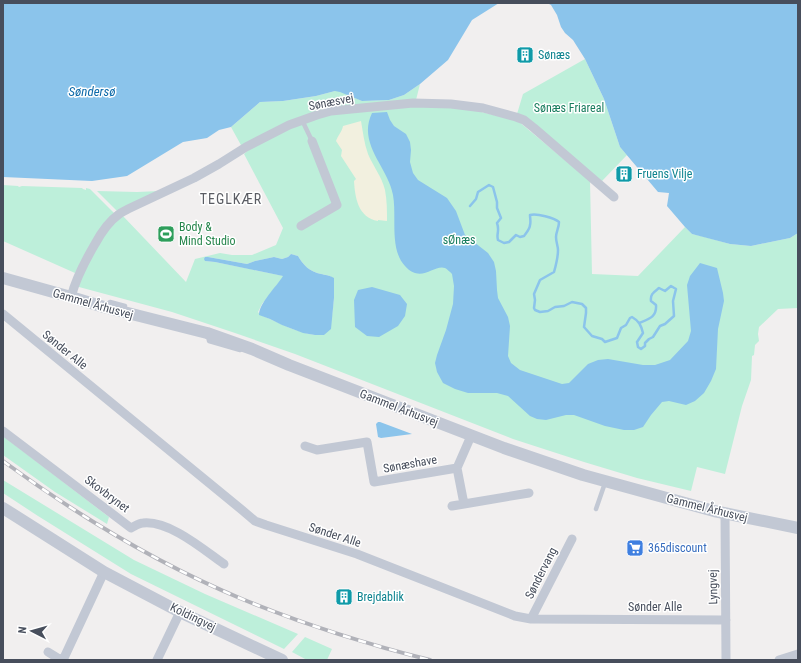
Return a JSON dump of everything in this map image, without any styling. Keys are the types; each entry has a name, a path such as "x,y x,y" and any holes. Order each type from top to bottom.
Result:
{"street":[{"name":"Sønæsvej","path":"71,297 74,285 86,259 108,224 118,214 194,178 289,125 316,114 331,111 413,103 451,104 483,108 516,117 528,123 614,197"},
{"path":"301,226 337,204 312,141"},
{"name":"Gammel Århusvej","path":"3,278 104,307 138,313 207,333 247,347 471,436 526,456 606,481 725,513 798,528"},
{"name":"Sønder Alle","path":"3,314 256,521 266,526 357,554 515,616 531,618 726,620"},
{"name":"Skovbrynet","path":"3,430 131,528 141,523 152,523 164,526 194,542 224,564"},
{"path":"464,504 457,468 471,436"},
{"name":"Sønæshave","path":"305,446 317,450 367,442 374,482 457,468"},
{"path":"452,506 529,493"},
{"name":"Koldingvej","path":"3,508 104,572 180,612 282,660"},
{"name":"Lyngvej","path":"725,513 726,660"},
{"name":"Søndervang","path":"531,618 572,539"},
{"path":"48,652 62,660 104,572"},
{"path":"157,660 180,612"},
{"path":"779,660 798,654"}],"lane":[{"path":"302,120 312,141"},
{"path":"104,307 110,302 130,308"},
{"path":"596,509 606,481"}],"green space":[{"name":"sØnæs","path":"585,59 604,99 620,147 627,155 602,181 517,114 523,94"},
{"path":"420,84 416,100 320,111 242,147 231,127 260,102 283,101 316,96 335,91 340,91 362,101 389,100 404,95"},
{"name":"sØnæs","path":"409,106 465,108 518,121 590,181 592,274 638,276 685,227 692,234 730,244 751,246 790,238 798,233 798,308 778,309 759,327 759,341 755,345 754,355 752,356 751,380 742,406 725,474 697,467 691,491 637,478 513,439 295,354 235,333 172,312 79,287 79,280 105,233 122,215 186,282 195,259 220,253 232,255 252,255 276,245 283,228 244,154 253,146 299,123 319,116","holes":["291,254 298,256 310,270 333,278 334,298 332,316 324,335 310,334 297,330 263,316 258,312 262,304 284,276 205,261 208,257 247,264 274,257 282,259"]},
{"path":"3,185 19,187 90,189 114,213 75,273 3,241"},
{"path":"97,191 137,192 160,191 117,211"},
{"path":"3,436 109,517 107,524 55,492 3,455"},
{"path":"3,480 134,560 205,594 298,634 284,649 131,574 3,493"},
{"path":"305,637 332,649 327,660 307,660 292,652"}],"sand":[{"path":"361,121 368,154 385,190 387,202 387,221 371,219 362,211 355,194 354,181 356,179 341,156 342,150 336,141 343,126"}],"water":[{"name":"Søndersø","path":"3,3 499,3 472,20 448,60 420,84 404,95 389,100 362,101 335,91 316,96 283,101 260,102 231,127 219,130 207,138 183,142 127,176 92,181 3,177"},
{"path":"547,3 798,3 798,233 790,238 751,246 730,244 692,234 667,206 669,193 658,192 620,147 604,99 585,59 573,40 561,27 557,15 551,5"},
{"path":"387,112 394,126 406,134 410,142 410,162 413,173 418,180 447,198 456,211 465,235 488,253 494,262 498,298 508,317 510,326 508,356 511,363 520,370 562,384 569,383 588,364 598,360 608,359 643,365 655,365 670,360 688,341 691,331 687,285 690,276 700,263 717,268 724,301 718,329 716,369 704,393 695,401 686,405 669,401 662,402 643,427 634,430 624,430 605,426 574,415 566,415 546,420 537,419 530,416 508,396 497,393 468,393 443,383 437,372 435,363 453,304 454,286 452,274 445,268 416,273 405,266 400,259 395,242 393,195 386,175 375,155 368,135 368,124 372,113"},
{"path":"291,254 298,256 310,270 334,278 331,329 324,335 303,333 259,315 265,300 283,276 205,261 204,259 205,257 208,257 247,264 274,257 282,259"},
{"path":"372,287 400,295 407,304 405,316 398,326 379,337 367,336 355,327 354,300 358,290"},
{"path":"378,422 412,434 381,438 378,437 376,424"}],"waterway":[{"path":"470,206 476,199 478,192 489,185 493,187 497,208 501,218 497,223 498,240 504,243 509,242 516,235 520,237 524,236 530,226 530,215 545,216 559,222 556,233 558,256 554,272 540,280 534,294 534,308 540,312 548,311 555,307 564,306 572,302 582,304 586,308 584,327 592,336 602,339 605,342 617,338 621,328 626,325 632,317 638,322 643,333 637,342 638,347 641,349 645,346 645,343 653,337 660,326 665,324 674,316 673,301 676,289 671,286 665,291 659,288 654,292 651,299 651,301 656,305 654,315 639,323"}],"railway":[{"path":"3,461 31,481 119,537 211,585 242,599 311,625 430,660"}],"place":[{"name":"Sønæs","path":"525,55"},
{"name":"Fruens Vilje","path":"624,174"},
{"name":"Body & Mind Studio","path":"166,234"},
{"name":"365discount","path":"635,548"},
{"name":"Brejdablik","path":"344,597"}],"district":[{"name":"TEGLKÆR","path":"231,199"}],"park label":[{"name":"Sønæs Friareal","path":"569,108"}]}
